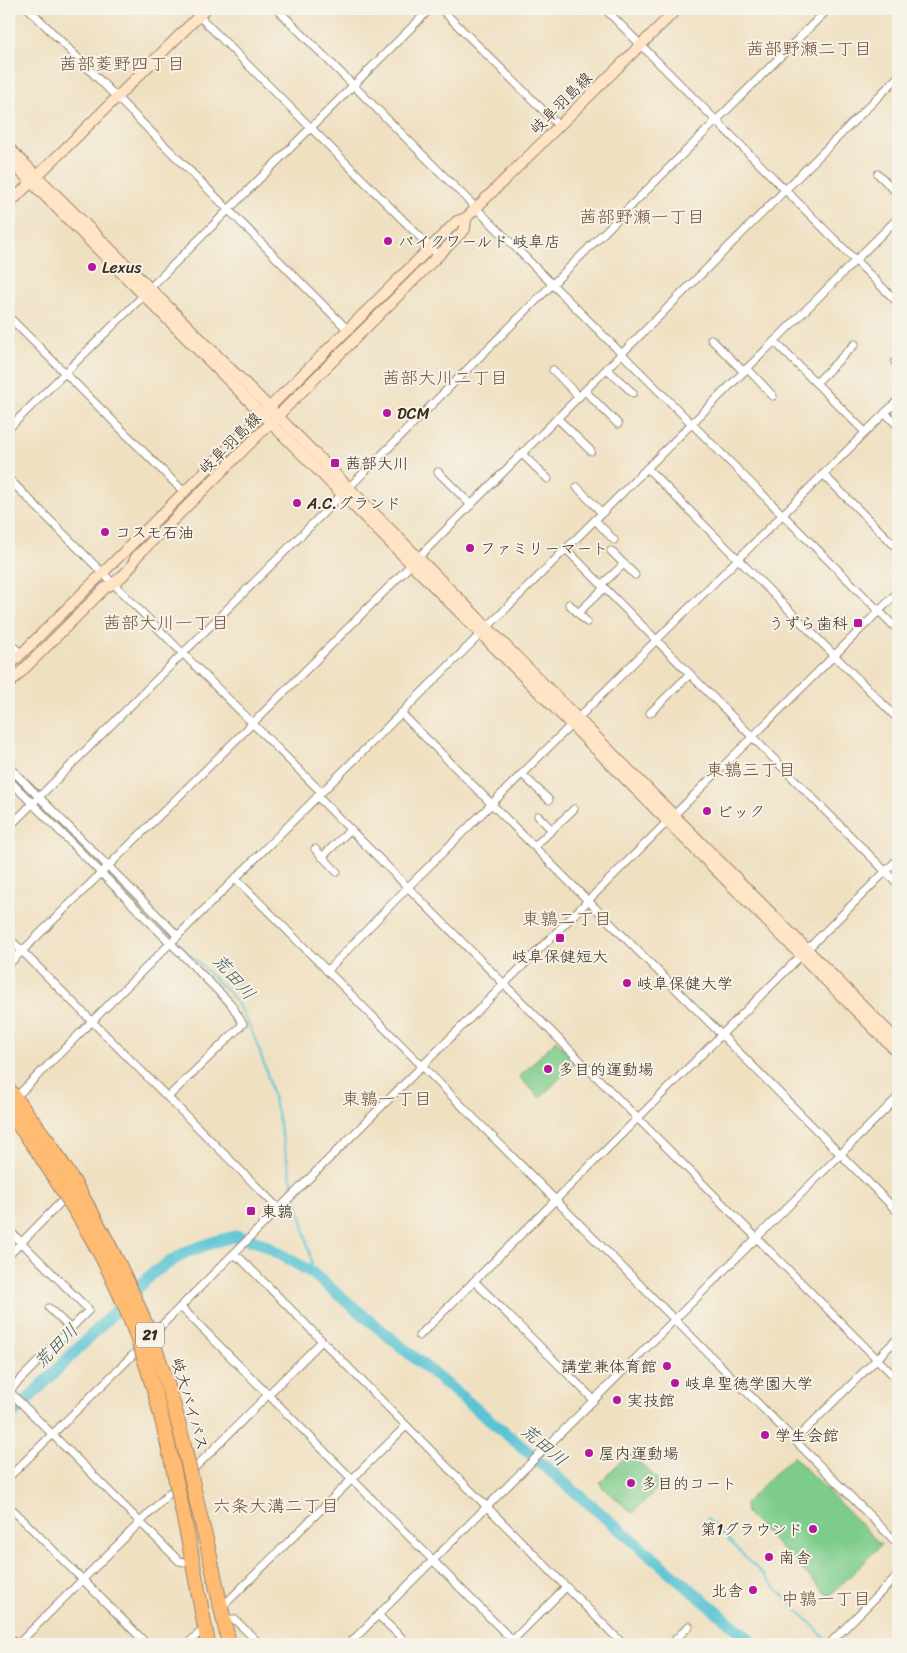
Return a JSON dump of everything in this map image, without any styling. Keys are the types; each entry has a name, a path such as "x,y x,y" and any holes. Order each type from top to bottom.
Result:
{"highway":[{"name":"岐大バイパス","path":"11,1097 47,1140 108,1242 143,1317 172,1398 229,1644"},
{"name":"岐大バイパス","path":"9,1112 35,1146 84,1225 112,1277 131,1322 157,1402 208,1644"}],"street":[{"path":"29,9 347,329"},
{"path":"277,9 898,630"},
{"path":"9,428 430,9"},
{"path":"441,9 559,126"},
{"path":"605,9 898,303"},
{"name":"岐阜羽島線","path":"9,666 456,221 466,218 677,9"},
{"path":"9,827 828,9"},
{"path":"9,204 116,98 199,11 438,255"},
{"path":"9,964 252,724 898,77"},
{"path":"9,148 34,179 804,953 898,1053"},
{"path":"9,160 34,179"},
{"path":"878,174 898,194"},
{"name":"岐阜羽島線","path":"9,684 105,588 113,584 134,563 136,558 464,229 466,218"},
{"path":"11,1097 92,1021 898,218"},
{"path":"9,317 184,492"},
{"path":"711,339 773,396"},
{"path":"774,341 865,432"},
{"path":"816,383 854,344"},
{"path":"607,369 633,393"},
{"path":"552,370 579,397"},
{"path":"585,391 618,424"},
{"path":"327,971 409,886 898,400"},
{"path":"885,413 898,426"},
{"path":"557,418 591,451"},
{"path":"522,454 548,479"},
{"path":"647,468 898,719"},
{"path":"438,472 471,505"},
{"path":"823,474 898,549"},
{"path":"9,479 252,724 351,829 898,1380"},
{"path":"577,487 602,513"},
{"path":"594,520 614,540"},
{"path":"566,549 898,884"},
{"path":"612,551 635,575"},
{"path":"578,614 624,564"},
{"path":"9,1477 898,592"},
{"path":"569,604 587,622"},
{"path":"9,642 21,654"},
{"path":"650,713 690,674"},
{"path":"401,713 898,1212"},
{"path":"9,766 36,800 174,939"},
{"path":"522,774 548,800"},
{"path":"9,780 36,800"},
{"path":"535,846 574,809"},
{"path":"538,816 552,830"},
{"path":"322,857 351,829"},
{"path":"314,849 337,872"},
{"path":"419,1336 898,859"},
{"path":"104,869 174,939 231,1004 243,1024 168,1097"},
{"path":"235,878 898,1544"},
{"path":"9,938 279,1209"},
{"path":"804,953 898,1041"},
{"path":"349,1644 898,1097"},
{"path":"9,1255 60,1203"},
{"path":"9,1230 89,1310 11,1395 179,1561 191,1558"},
{"path":"236,1252 623,1644"},
{"path":"474,1281 594,1400"},
{"path":"181,1307 512,1643 566,1587"},
{"path":"49,1308 70,1329"},
{"path":"795,1440 898,1338"},
{"path":"9,1637 17,1644 322,1341"},
{"path":"260,1644 234,1618 222,1614 352,1479 406,1426"},
{"path":"9,1506 147,1644"},
{"path":"836,1644 832,1641 898,1575"},
{"path":"378,1614 408,1644"},
{"path":"671,1644 689,1626"},
{"path":"187,1644 205,1628"}],"green space":[{"name":"多目的運動場","path":"556,1040 577,1061 540,1098 519,1077"},
{"name":"多目的コート","path":"630,1452 662,1484 633,1513 602,1487 600,1482"},
{"name":"第1グラウンド","path":"793,1456 881,1545 829,1597 746,1513 745,1503"}],"waterway":[{"name":"荒田川","path":"9,775 34,799"},
{"name":"荒田川","path":"37,803 103,868"},
{"name":"荒田川","path":"106,872 231,995 244,1016 255,1038 264,1063 294,1190"},
{"name":"荒田川","path":"296,1195 312,1263 311,1272"},
{"name":"荒田川","path":"9,1418 153,1273 186,1252 220,1240 237,1236 261,1243 311,1272 755,1644"},
{"path":"707,1518 829,1642"}],"place":[{"name":"バイクワールド 岐阜店","path":"388,241"},
{"name":"Lexus","path":"92,267"},
{"name":"DCM","path":"387,413"},
{"name":"茜部大川","path":"335,463"},
{"name":"A.C.グランド","path":"297,503"},
{"name":"コスモ石油","path":"105,532"},
{"name":"ファミリーマート","path":"470,548"},
{"name":"うずら歯科","path":"858,623"},
{"name":"ビック","path":"707,811"},
{"name":"岐阜保健短大","path":"560,938"},
{"name":"岐阜保健大学","path":"627,983"},
{"name":"多目的運動場","path":"548,1069"},
{"name":"東鶉","path":"251,1211"},
{"name":"講堂兼体育館","path":"667,1366"},
{"name":"岐阜聖徳学園大学","path":"675,1383"},
{"name":"実技館","path":"617,1400"},
{"name":"学生会館","path":"765,1435"},
{"name":"屋内運動場","path":"589,1453"},
{"name":"多目的コート","path":"631,1483"},
{"name":"第1グラウンド","path":"813,1529"},
{"name":"南舎","path":"769,1557"},
{"name":"北舎","path":"753,1590"}],"district":[{"name":"茜部野瀬二丁目","path":"809,49"},
{"name":"茜部菱野四丁目","path":"122,64"},
{"name":"茜部野瀬一丁目","path":"642,217"},
{"name":"茜部大川二丁目","path":"445,378"},
{"name":"茜部大川一丁目","path":"166,623"},
{"name":"東鶉三丁目","path":"751,770"},
{"name":"東鶉二丁目","path":"567,919"},
{"name":"東鶉一丁目","path":"387,1099"},
{"name":"六条大溝二丁目","path":"276,1506"},
{"name":"中鶉一丁目","path":"826,1599"}]}
